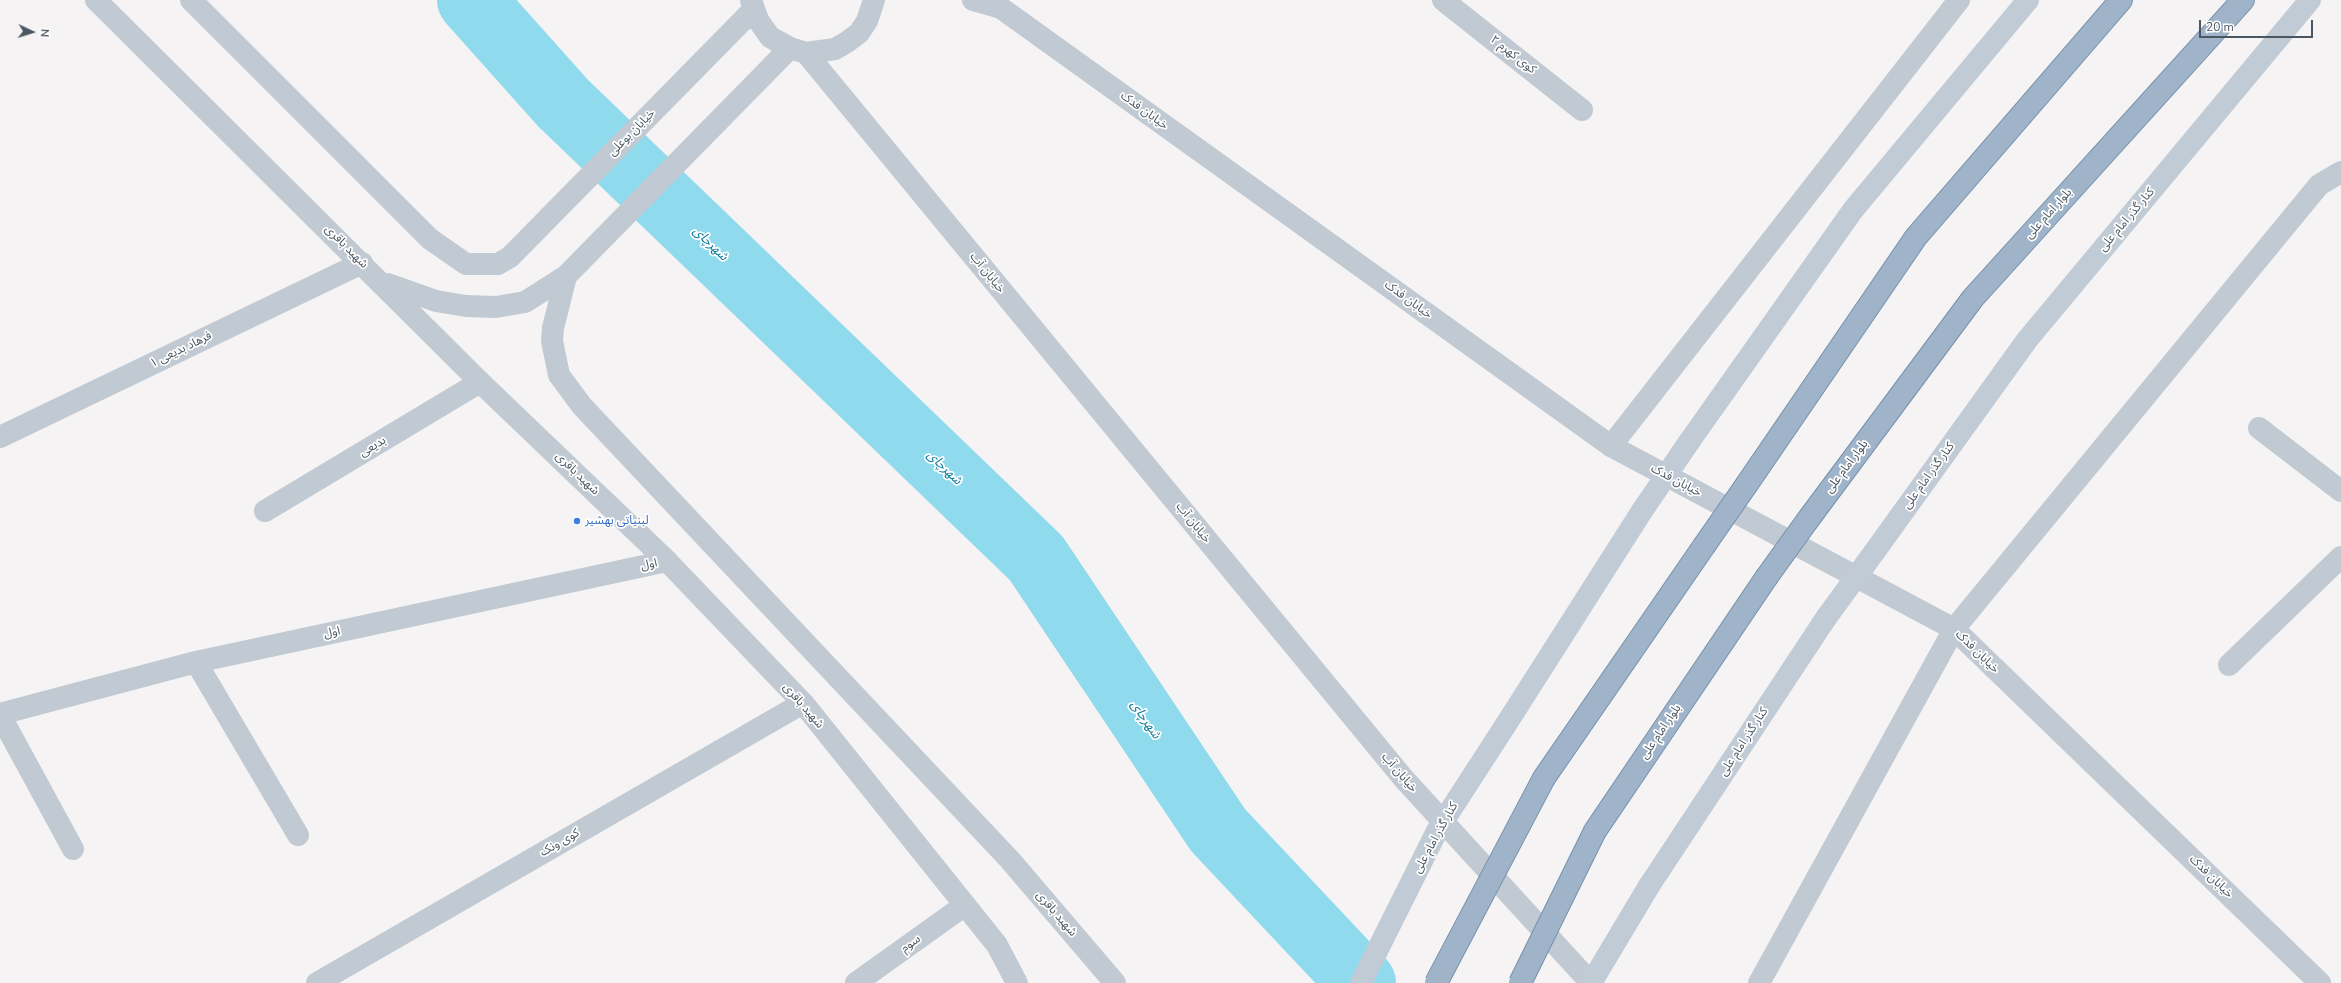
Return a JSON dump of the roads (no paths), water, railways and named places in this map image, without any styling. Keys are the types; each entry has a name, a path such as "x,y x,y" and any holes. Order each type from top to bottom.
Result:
{"highway":[{"path":"1436,983 1544,778 1916,237 2120,0"},
{"name":"بلوار امام علی","path":"1520,983 1594,831 1766,578 1807,521 1974,298 2243,0"}],"main road":[{"name":"کنار گذر امام علی","path":"1361,983 1437,831 1642,511 1853,210 2028,0"},
{"name":"کنار گذر امام علی","path":"1591,983 1649,886 1826,618 1876,551 2027,340 2310,0"}],"street":[{"name":"شهید باقری","path":"96,0 379,279 480,382 667,561 803,703 997,945 1017,983"},
{"name":"خیابان بوعلی","path":"191,0 430,239 466,264 498,264 510,257 752,5"},
{"path":"379,279 406,292 436,301 466,306 496,307 525,302 566,276 798,51 835,49 859,33 867,21 874,0"},
{"name":"خیابان فدک","path":"973,0 998,4 1611,446 1954,629 2320,983"},
{"name":"کوی کهرم ۲","path":"1443,0 1582,110"},
{"path":"1611,446 1959,0"},
{"name":"خیابان آب","path":"752,5 770,36 798,51 1404,779 1591,983"},
{"path":"1759,983 1954,629 2319,185 2341,172"},
{"name":"فرهاد بدیعی ۱","path":"0,437 362,263"},
{"name":"شهید باقری","path":"566,276 553,328 552,341 559,375 582,406 1010,860 1116,983"},
{"name":"بدیعی","path":"265,511 480,382"},
{"path":"2259,428 2341,491"},
{"path":"2229,665 2341,557"},
{"name":"اول","path":"0,715 196,662 667,561"},
{"path":"196,662 298,835"},
{"name":"کوی ونک","path":"317,983 803,703"},
{"path":"0,715 73,849"},
{"name":"سوم","path":"856,983 965,904"}],"waterway":[{"name":"شهرچای","path":"471,0 563,103 1036,558 1218,830 1362,983"}],"place":[{"name":"لبنیاتی بهشیر","path":"577,521"}]}
